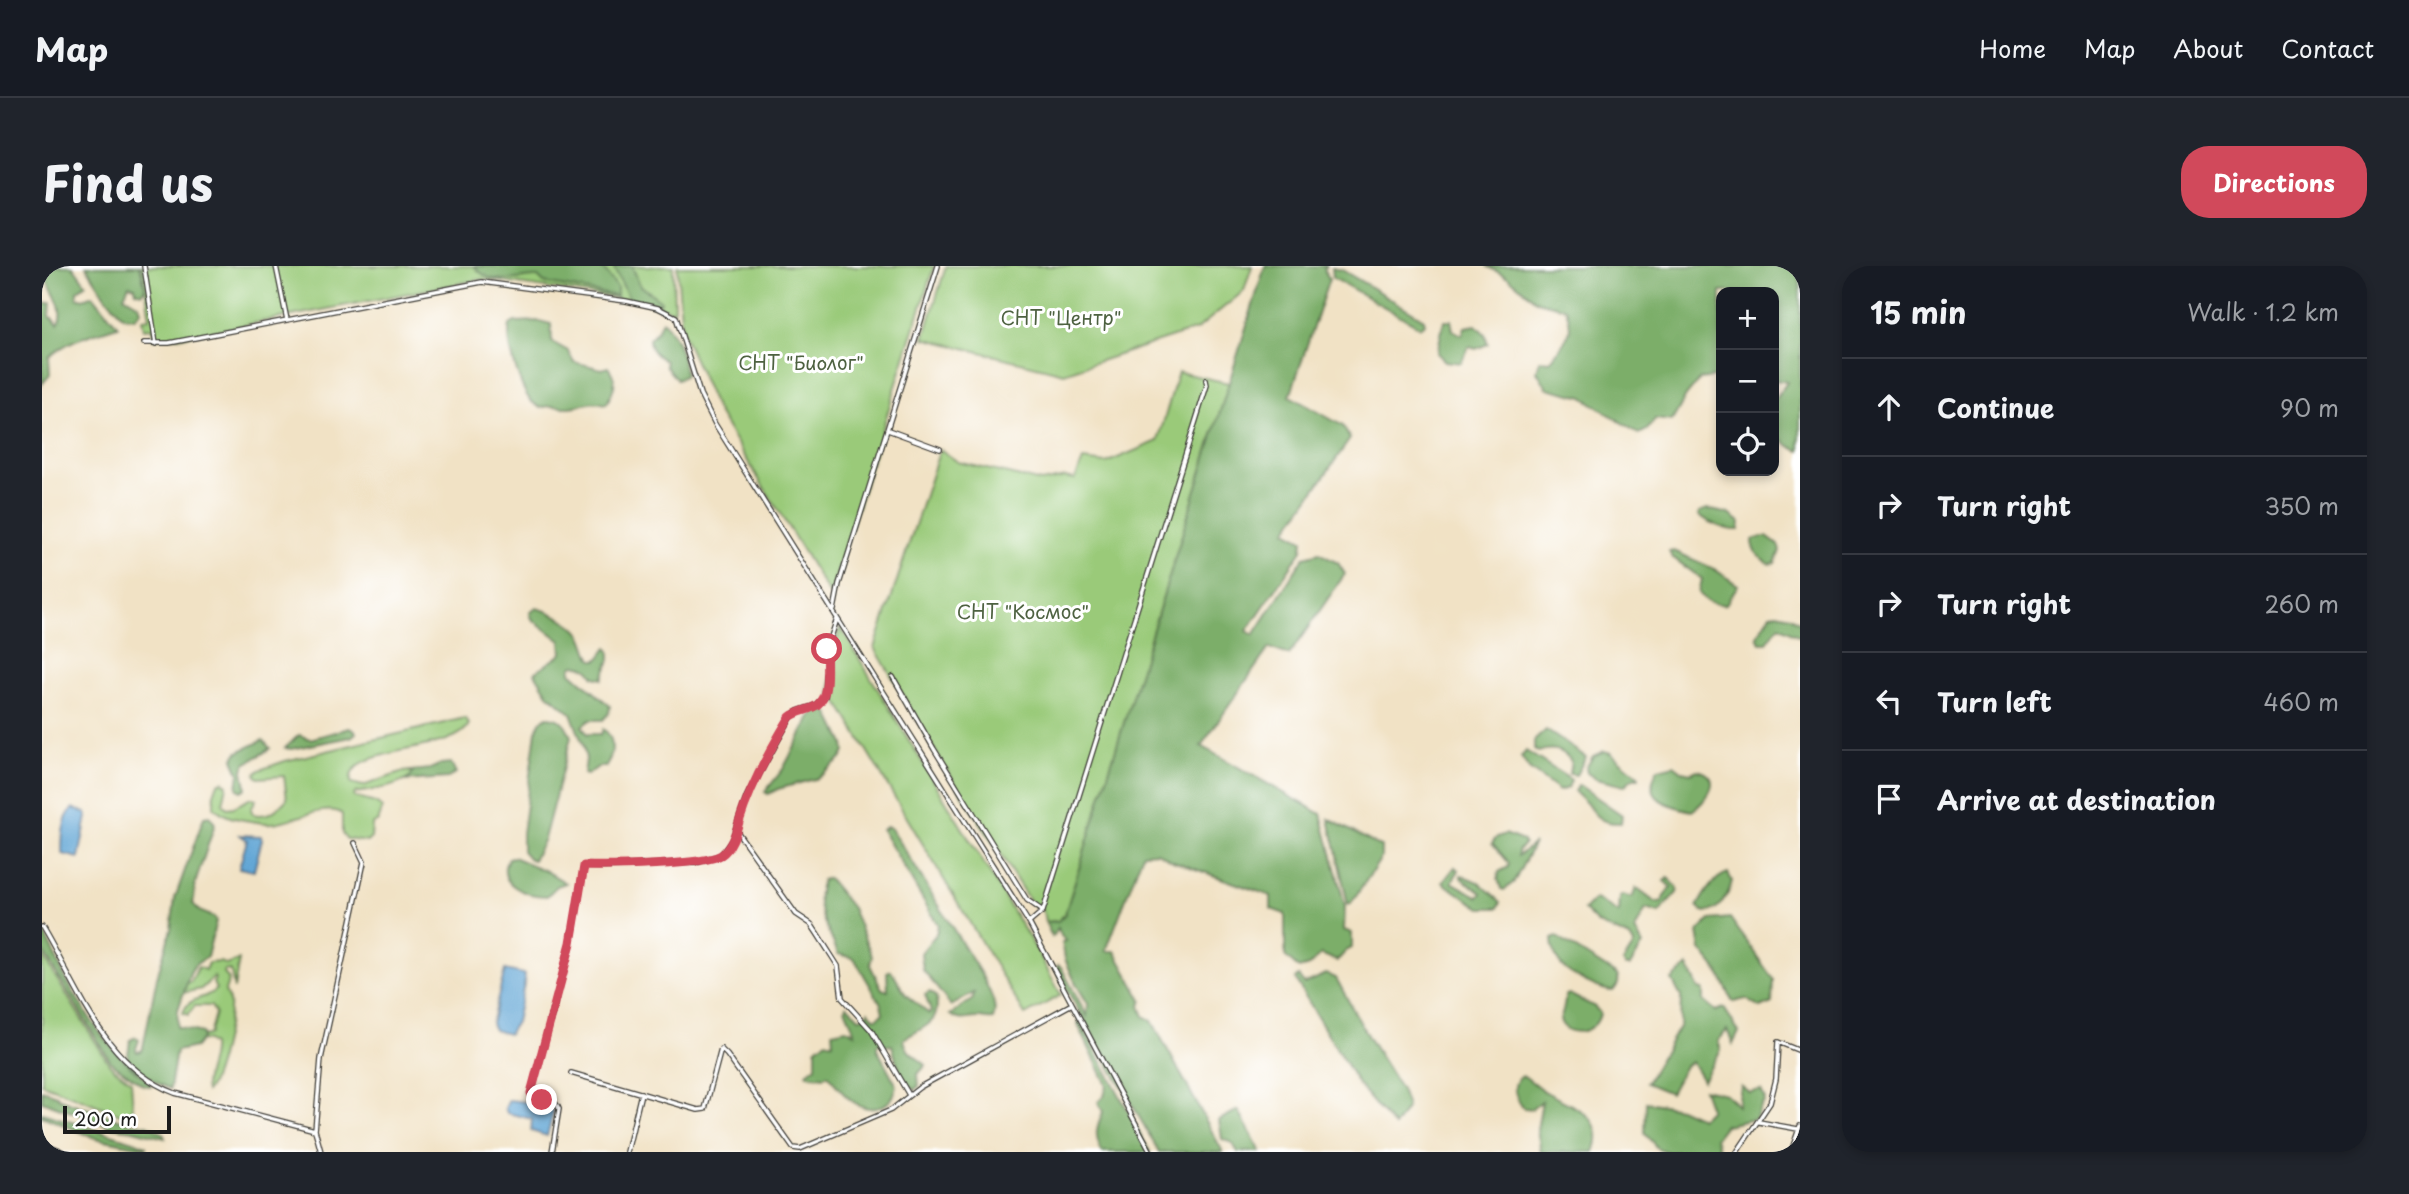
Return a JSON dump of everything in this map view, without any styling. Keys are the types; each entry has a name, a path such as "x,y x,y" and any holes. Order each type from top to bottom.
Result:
{"main road":[{"path":"42,1144 62,1152"},
{"path":"42,1150 47,1152"}],"street":[{"path":"144,266 156,344"},
{"path":"276,266 287,320"},
{"path":"834,612 839,584 938,266"},
{"path":"144,343 156,344 482,282 626,301 658,308 676,317 700,394 716,424 1029,923 1151,1152"},
{"path":"1029,923 1043,911 1120,670 1207,385 1206,380"},
{"path":"888,430 940,449"},
{"path":"552,1152 559,1109 557,1104 550,1100 533,1099 531,1093 571,943 584,866 699,862 725,852 736,830 747,796 790,717 816,705 825,695 827,649 837,619"},
{"path":"894,677 934,749 1027,900 1043,911"},
{"path":"736,830 796,914 811,924 817,933 838,966 842,998 871,1030 909,1095"},
{"path":"321,1152 316,1130 321,1059 364,862 355,843"},
{"path":"42,927 66,975 108,1040 142,1076 174,1093 316,1130"},
{"path":"572,1073 698,1110 705,1109 721,1049 793,1148 797,1149 891,1110 909,1095 1008,1037 1072,1004"},
{"path":"1737,1152 1759,1122 1773,1095 1778,1042 1800,1051"},
{"path":"628,1152 641,1092"},
{"path":"1759,1122 1799,1127 1791,1152"}],"green space":[{"path":"42,266 73,266 86,284 77,291 77,297 83,299 93,295 118,326 81,338 56,351 49,358 50,375 42,384 42,304 51,303 50,316 58,324 60,308"},
{"path":"86,266 140,266 145,288 142,293 136,292 135,287 129,285 124,296 139,305 141,311 135,318 123,317"},
{"path":"142,266 673,266 674,311 648,303 644,299 644,302 482,279 188,336 153,339 153,328 144,329 142,319 150,318"},
{"path":"474,266 601,266 617,287 617,296 544,283 538,277 494,279"},
{"path":"613,266 632,266 640,285 661,301 660,304 629,298"},
{"name":"СНТ \"Биолог\"","path":"677,266 934,266 830,595 717,411 682,332"},
{"name":"СНТ \"Центр\"","path":"946,266 1252,266 1244,291 1197,329 1064,373 924,338"},
{"path":"1265,266 1326,266 1324,269 1329,279 1290,396 1343,426 1350,439 1286,531 1303,540 1302,550 1247,631 1254,635 1304,557 1319,553 1338,563 1345,574 1289,655 1269,648 1201,746 1321,814 1345,906 1344,930 1352,933 1352,948 1337,961 1321,954 1309,966 1299,969 1285,956 1285,914 1271,909 1271,896 1173,861 1157,852 1143,853 1106,951 1115,951 1142,1000 1140,1006 1144,1016 1152,1021 1223,1152 1159,1152 1055,969 1058,965 1061,967 1087,1016 1088,1004 1065,959 1062,942 1066,941 1058,928 1052,937 1045,922 1058,921 1065,914"},
{"path":"1486,266 1800,266 1800,451 1787,444 1779,435 1779,394 1787,382 1779,381 1779,287 1716,287 1716,377 1700,379 1686,396 1672,421 1655,419 1647,430 1639,434 1583,397 1547,388 1537,371 1540,360 1550,361 1568,336 1570,324 1565,308 1537,301 1508,277"},
{"path":"1332,268 1342,270 1424,319 1425,323 1420,327 1333,278"},
{"path":"662,320 675,338 683,360 685,375 677,380 649,343"},
{"path":"1444,320 1451,320 1453,330 1462,335 1465,327 1476,325 1485,334 1488,344 1476,349 1469,347 1461,363 1445,361 1437,353"},
{"path":"539,321 551,324 552,342 568,351 574,362 602,369 608,367 614,386 606,404 540,408 531,401 522,386 509,332 510,325 515,322"},
{"name":"СНТ \"Космос\"","path":"1178,372 1229,383 1065,914 1058,921 1045,922 1043,911 1032,905 934,749 875,648 940,449 958,462 1041,482 1065,477 1075,479 1083,460 1106,463 1158,441"},
{"path":"1707,509 1729,514 1740,522 1739,530 1718,526 1699,515"},
{"path":"1767,537 1778,545 1780,551 1775,563 1769,564 1756,551 1753,540"},
{"path":"1674,551 1714,569 1738,585 1726,604 1711,602 1701,596 1699,593 1702,579 1672,557 1669,552"},
{"path":"536,608 572,625 583,637 592,660 598,660 607,648 610,651 610,660 602,679 594,677 583,667 574,665 571,668 571,672 610,706 609,713 603,720 590,720 582,726 587,734 601,734 603,729 612,742 612,752 606,767 598,767 587,775 584,774 586,759 583,745 571,713 548,694 535,673 562,653 561,641 532,619 530,613"},
{"path":"1771,614 1791,616 1800,623 1800,637 1779,626 1767,642 1760,642 1757,636"},
{"path":"840,627 1039,954 1061,995 1025,1015 839,704 831,696 831,665"},
{"path":"822,707 829,713 844,744 845,752 841,759 818,778 768,794 765,792 783,769 812,715"},
{"path":"547,717 563,722 571,737 544,839 533,860 522,851 522,833 536,731 540,722"},
{"path":"465,718 469,724 460,734 444,741 382,755 365,762 354,771 351,783 363,786 403,772 413,773 398,784 355,793 354,797 383,808 378,821 372,825 371,838 367,842 347,839 342,834 342,814 335,811 266,823 230,817 214,807 214,794 218,783 223,781 227,785 223,804 227,808 251,798 256,800 251,809 253,814 268,814 287,799 284,776 258,778 255,774 259,770 285,761"},
{"path":"349,728 356,733 351,737 285,748 299,735 310,739"},
{"path":"1546,730 1586,757 1576,775 1569,774 1571,761 1564,754 1556,750 1538,752 1534,749 1534,741"},
{"path":"263,740 270,748 244,766 246,788 241,791 237,788 239,773 233,759 238,752"},
{"path":"1526,751 1571,780 1568,788 1559,791 1529,769 1521,757"},
{"path":"1604,751 1611,753 1639,778 1633,778 1624,786 1596,779 1587,773 1586,768 1593,756"},
{"path":"451,763 456,773 448,778 405,781 411,777 410,771"},
{"path":"1674,765 1682,771 1691,773 1697,770 1706,773 1711,778 1708,795 1692,811 1666,803 1652,788 1658,769"},
{"path":"1579,785 1622,815 1621,823 1605,821 1597,816 1574,791"},
{"path":"210,816 215,824 195,884 193,904 216,921 207,957 191,971 178,1010 177,1027 202,1033 202,1038 195,1047 176,1051 170,1089 127,1062 130,1040 136,1037 139,1040 136,1049 137,1052 141,1051 157,977 171,929 175,898 204,817"},
{"path":"1329,819 1381,847 1381,858 1348,905"},
{"path":"887,826 892,829 982,976 994,1003 993,1019 962,1020 950,1015 973,999 974,993 951,1006 923,970 921,953 936,934 938,925 882,830"},
{"path":"1505,834 1523,841 1518,856 1534,843 1514,882 1504,890 1501,889 1498,879 1499,872 1508,867 1509,863 1492,843"},
{"path":"513,857 566,883 557,886 547,896 522,891 514,887 506,875 508,858"},
{"path":"1455,867 1459,870 1452,882 1479,897 1482,893 1461,878 1461,875 1479,882 1501,902 1498,908 1481,908 1446,885 1443,882"},
{"path":"1728,873 1732,881 1726,897 1714,910 1703,912 1697,907 1703,897 1714,882"},
{"path":"828,878 852,908 872,956 870,965 882,989 888,991 887,972 891,970 906,995 929,1014 931,1012 925,995 930,992 936,997 934,1019 904,1039 909,1052 926,1065 918,1074 919,1086 914,1090 905,1081 892,1045 877,1045 897,1086 890,1100 879,1107 866,1107 852,1101 828,1075 824,1077 807,1073 816,1066 816,1048 826,1041 833,1043 832,1032 846,1029 855,1033 845,1008 847,1005 859,1018 869,1011 874,1018 883,1013 881,1004 854,958 838,954 826,927 820,909 819,890 822,880"},
{"path":"1668,878 1678,888 1677,893 1659,913 1646,909 1635,930 1643,945 1630,966 1626,966 1623,962 1634,945 1630,938 1598,924 1584,910 1595,899 1619,913 1620,897 1623,895 1632,898 1636,888 1655,902 1661,903 1671,887 1664,881"},
{"path":"1730,918 1773,979 1772,1003 1761,1008 1746,999 1733,1002 1719,973 1701,950 1698,932 1710,920"},
{"path":"42,930 66,979 93,1023 113,1049 151,1083 151,1086 143,1085 111,1062 42,950"},
{"path":"1557,937 1617,975 1618,983 1613,991 1578,978 1566,970 1554,949 1552,939"},
{"path":"42,955 110,1065 131,1081 131,1114 120,1114 42,1084"},
{"path":"239,960 234,989 231,971 225,970 224,973 229,980 225,991 229,1001 228,1020 219,1062 206,1092 212,1045 201,1040 202,1036 209,1035 215,1013 211,1006 195,1006 188,1015 183,1013 189,1003 216,989 213,983 215,979 214,977 201,989 183,993 186,983 191,982 198,967 205,970 208,963 221,962 227,965"},
{"path":"1688,966 1699,989 1704,990 1704,1001 1716,1011 1724,1008 1739,1032 1733,1044 1727,1030 1718,1041 1721,1050 1703,1080 1692,1062 1685,1066 1670,1093 1646,1083 1680,1025 1681,997 1672,980"},
{"path":"1326,974 1336,978 1401,1090 1407,1107 1394,1127 1359,1086 1295,979 1298,976 1304,984"},
{"path":"1566,995 1595,1007 1600,1013 1593,1026 1575,1032 1563,1026 1560,1020"},
{"path":"1079,1019 1150,1152 1102,1152 1097,1132 1103,1112 1098,1102 1104,1096 1107,1085 1078,1025"},
{"path":"1524,1076 1592,1121 1597,1140 1594,1152 1541,1152 1537,1130 1542,1101 1532,1109 1523,1108 1515,1088 1520,1077"},
{"path":"1741,1086 1750,1093 1761,1091 1765,1100 1755,1119 1725,1125 1715,1138 1720,1152 1668,1152 1657,1148 1645,1134 1646,1102 1679,1108 1701,1118 1710,1109 1703,1089 1726,1094 1738,1106"},
{"path":"42,1090 127,1122 147,1125 163,1133 165,1138 112,1127 42,1101"},
{"path":"1238,1110 1261,1152 1238,1152 1232,1143 1222,1139 1219,1120"},
{"path":"42,1113 134,1141 146,1148 95,1138 42,1116"}],"water":[{"path":"73,808 86,813 87,817 79,858 62,854 65,823"},
{"path":"240,835 261,836 254,871 239,868 247,840"},
{"path":"505,970 524,974 525,980 516,1022 508,1034 494,1030 491,1024"},
{"path":"509,1100 550,1107 553,1113 547,1136 531,1131 532,1119 507,1113 505,1108"}],"route":[{"path":"542,1100 533,1099 531,1093 571,943 584,866 699,862 725,852 736,830 747,796 790,717 816,705 825,695 827,649"}]}
